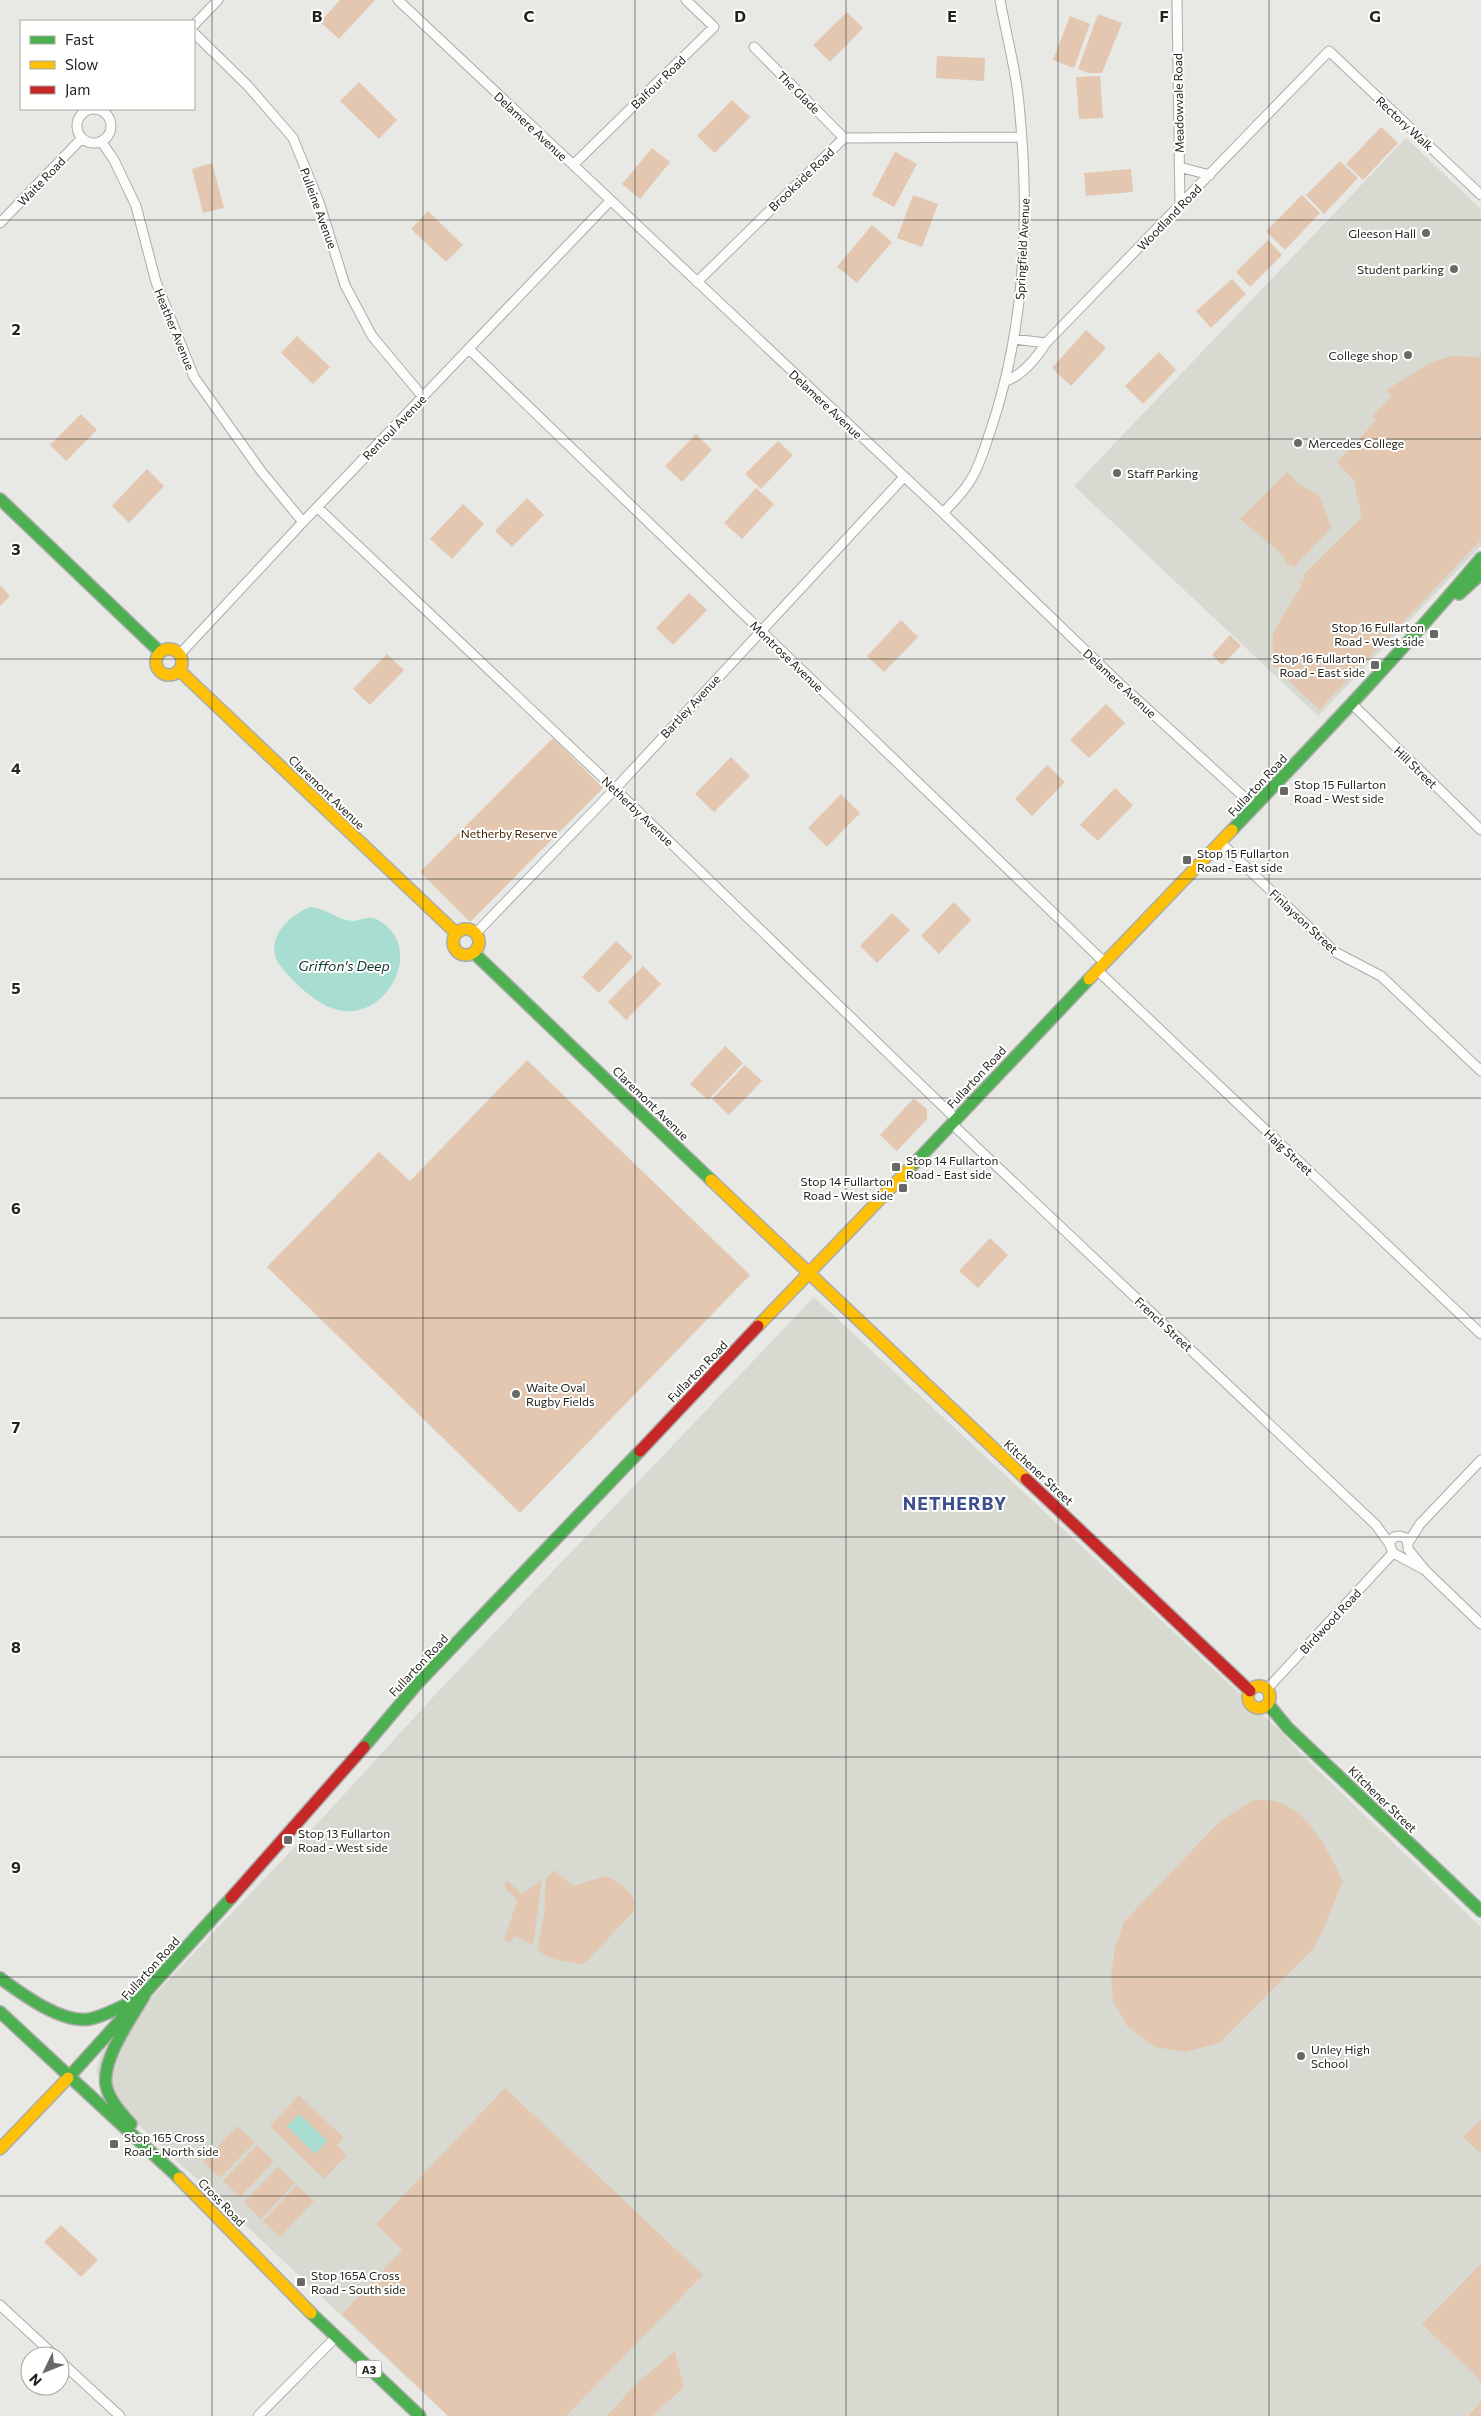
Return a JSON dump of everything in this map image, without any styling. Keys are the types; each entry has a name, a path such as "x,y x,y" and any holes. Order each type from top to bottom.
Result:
{"main road":[{"path":"0,499 160,652"},
{"name":"Fullarton Road","path":"0,2149 144,1996 316,1803 418,1683 1100,966 1221,843 1427,622 1481,558"},
{"name":"Fullarton Road","path":"1427,622 1480,577"},
{"path":"169,648 180,654 182,661 179,670 172,674 163,673 156,665 156,658 160,652 169,648"},
{"name":"Claremont Avenue","path":"179,670 456,934"},
{"path":"468,929 476,933 479,943 474,953 467,955 456,950 453,942 456,934 468,929"},
{"name":"Claremont Avenue","path":"474,953 809,1274"},
{"name":"Kitchener Street","path":"809,1274 1250,1691"},
{"path":"1256,1686 1267,1689 1270,1695 1268,1704 1259,1708 1252,1704 1249,1697 1250,1691 1256,1686"},
{"name":"Kitchener Street","path":"1268,1704 1288,1728 1481,1911"},
{"path":"0,1978 20,1993 60,2015 88,2020 144,1996"},
{"path":"144,1996 111,2058 106,2084 110,2096 120,2111 184,2184"},
{"name":"Cross Road","path":"0,2012 68,2078 184,2184 336,2337 420,2416"}],"street":[{"path":"195,24 218,0"},
{"name":"Delamere Avenue","path":"398,0 943,512 1119,683 1255,807"},
{"name":"Balfour Road","path":"573,165 714,27 686,0"},
{"name":"Springfield Avenue","path":"943,512 970,481 984,450 1006,380 1020,300 1024,251 1024,198 1020,103 1000,0"},
{"name":"Meadowvale Road","path":"1177,0 1180,206"},
{"name":"Pulleine Avenue","path":"195,34 248,86 293,138 319,202 345,285 372,336 423,398"},
{"name":"The Glade","path":"754,47 844,138"},
{"name":"Woodland Road","path":"1006,380 1019,373 1039,354 1046,343 1329,51"},
{"name":"Rectory Walk","path":"1329,51 1481,195"},
{"path":"93,110 109,112 110,129 101,141 91,143 82,138 77,125 84,113 93,110"},
{"name":"Brookside Road","path":"697,282 844,138 1021,137"},
{"name":"Waite Road","path":"0,223 82,138"},
{"name":"Heather Avenue","path":"101,141 114,160 136,206 156,282 194,377 261,471 303,522"},
{"path":"1179,167 1210,175"},
{"name":"Rentoul Avenue","path":"180,654 317,507 470,350 610,201"},
{"path":"1014,339 1046,343"},
{"name":"Montrose Avenue","path":"470,350 760,630 1100,966"},
{"name":"Bartley Avenue","path":"476,933 904,477"},
{"name":"Netherby Avenue","path":"317,507 614,788 953,1121"},
{"name":"Hill Street","path":"1352,704 1481,830"},
{"name":"Finlayson Street","path":"1221,843 1335,952 1381,976 1481,1071"},
{"name":"Haig Street","path":"1100,966 1481,1334"},
{"name":"French Street","path":"953,1121 1376,1525 1390,1543"},
{"path":"1408,1546 1420,1524 1481,1460"},
{"path":"1420,1524 1390,1543 1396,1554 1425,1570"},
{"name":"French Street","path":"1376,1525 1399,1536"},
{"path":"1399,1536 1425,1570 1481,1624"},
{"name":"Birdwood Road","path":"1267,1689 1396,1554 1408,1546"},
{"path":"0,2305 44,2346"},
{"path":"258,2416 336,2337"},
{"path":"70,2370 120,2416"}],"shaded area":[{"name":"Mercedes College","path":"1406,138 1481,209 1481,546 1318,716 1074,486"},
{"path":"814,1297 1283,1734 1306,1759 1481,1927 1481,2401 1466,2416 448,2416 106,2094 96,2071 102,2052 133,2017 327,1813 433,1697"}],"green space":[{"path":"340,0 375,0 339,39 320,22"},
{"path":"847,12 863,28 830,62 813,45"},
{"path":"1098,14 1122,23 1102,73 1088,73 1078,69"},
{"path":"1070,16 1090,24 1074,68 1053,60"},
{"path":"937,56 985,58 984,81 936,78"},
{"path":"1100,76 1103,118 1079,119 1076,77"},
{"path":"359,82 397,120 379,139 340,101"},
{"path":"732,100 750,117 715,153 697,136"},
{"path":"1381,127 1398,143 1363,180 1346,164"},
{"path":"652,148 670,162 640,199 622,184"},
{"path":"895,152 917,164 894,207 872,195"},
{"path":"1340,161 1358,178 1324,214 1306,195"},
{"path":"212,163 224,208 203,213 192,169"},
{"path":"1131,169 1133,192 1086,196 1084,173"},
{"path":"913,195 938,204 922,247 897,238"},
{"path":"1302,195 1320,213 1285,250 1266,231"},
{"path":"428,211 463,245 446,262 411,229"},
{"path":"872,225 892,242 857,283 837,267"},
{"path":"1268,240 1282,255 1250,287 1236,272"},
{"path":"1232,279 1246,294 1211,328 1196,311"},
{"path":"1086,330 1106,348 1071,386 1052,368"},
{"path":"297,336 330,367 313,384 281,353"},
{"path":"1159,352 1176,370 1143,404 1125,386"},
{"path":"1452,356 1481,357 1481,540 1319,710 1273,665 1273,641 1274,633 1281,619 1302,586 1299,583 1305,578 1303,575 1362,517 1355,482 1337,462 1376,421 1372,416 1391,397 1386,390 1432,362"},
{"path":"81,414 97,430 66,461 50,445"},
{"path":"696,434 712,450 682,482 665,466"},
{"path":"778,441 793,455 761,489 745,474"},
{"path":"147,469 164,486 129,523 112,506"},
{"path":"1287,472 1300,485 1317,494 1321,499 1331,528 1294,567 1286,563 1283,555 1240,519"},
{"path":"756,488 774,504 742,539 724,523"},
{"path":"527,498 544,515 512,547 495,531"},
{"path":"463,504 484,524 452,559 430,539"},
{"path":"0,585 10,596 0,606"},
{"path":"689,593 707,610 673,645 656,628"},
{"path":"901,620 918,637 884,672 867,656"},
{"path":"1230,635 1241,646 1222,665 1212,655"},
{"path":"387,654 404,670 370,705 353,689"},
{"path":"1106,704 1125,723 1089,758 1070,740"},
{"name":"Netherby Reserve","path":"553,738 603,788 470,922 420,872"},
{"path":"731,757 750,776 714,812 695,794"},
{"path":"1047,765 1065,782 1032,816 1015,799"},
{"path":"1115,788 1133,805 1098,841 1080,825"},
{"path":"841,794 860,813 827,847 808,828"},
{"path":"954,902 971,920 939,954 921,936"},
{"path":"892,913 910,930 877,963 860,946"},
{"path":"616,941 633,957 599,993 582,977"},
{"path":"643,966 661,984 626,1020 608,1002"},
{"path":"725,1046 743,1063 708,1100 690,1084"},
{"name":"Waite Oval Rugby Fields","path":"527,1060 750,1275 520,1513 267,1267 379,1152 410,1181"},
{"path":"745,1065 762,1081 729,1115 712,1099"},
{"path":"914,1098 927,1109 927,1119 897,1151 880,1135"},
{"path":"990,1238 1008,1255 978,1288 959,1271"},
{"path":"1254,1800 1274,1801 1298,1813 1308,1822 1331,1857 1343,1881 1325,1926 1313,1949 1219,2043 1185,2052 1155,2047 1127,2026 1113,2001 1111,1974 1115,1948 1124,1922 1220,1821"},
{"path":"554,1870 573,1886 606,1876 627,1890 634,1900 633,1912 587,1961 581,1964 552,1958 537,1949 544,1916 546,1879"},
{"path":"542,1879 533,1945 514,1936 510,1943 504,1940 517,1901 504,1886 507,1880 522,1894"},
{"path":"505,2088 703,2275 566,2416 448,2416 342,2314 402,2250 376,2224"},
{"path":"299,2095 344,2138 337,2145 347,2155 324,2179 270,2126"},
{"path":"1481,2119 1481,2154 1463,2137"},
{"path":"237,2126 255,2142 220,2178 203,2162"},
{"path":"257,2145 274,2161 240,2197 223,2181"},
{"path":"278,2167 295,2183 261,2219 244,2202"},
{"path":"297,2185 314,2201 280,2237 263,2221"},
{"path":"61,2225 98,2260 81,2277 44,2242"},
{"path":"1481,2264 1481,2381 1422,2324"},
{"path":"675,2351 684,2387 652,2416 607,2416 637,2383"},
{"path":"1481,2401 1481,2416 1467,2416"}],"water":[{"name":"Griffon's Deep","path":"310,907 321,909 347,920 356,921 375,918 389,928 396,938 400,950 397,974 383,996 373,1004 349,1011 327,1006 307,993 279,964 274,947 279,932 296,914"},
{"path":"299,2114 327,2141 315,2154 287,2126"}],"traffic: fast":[{"path":"0,499 160,652"},
{"path":"1232,830 1390,662 1481,558"},
{"path":"1459,594 1481,574"},
{"path":"474,953 711,1180"},
{"path":"909,1169 1089,979"},
{"path":"364,1747 418,1683 640,1451"},
{"path":"1268,1704 1288,1728 1481,1911"},
{"path":"68,2078 231,1898"},
{"path":"0,1978 43,2006 67,2017 79,2019 90,2019 104,2015 144,1996"},
{"path":"131,2124 110,2096 106,2085 106,2074 113,2051 144,1996"},
{"path":"0,2012 179,2178"},
{"path":"311,2313 420,2416"}],"traffic: slow":[{"path":"169,649 178,653 182,662 178,671 169,675 160,671 156,662 160,653 169,649"},
{"path":"179,670 456,933"},
{"path":"1089,979 1232,830"},
{"path":"466,929 475,933 479,942 475,951 466,955 457,951 453,942 457,933 466,929"},
{"path":"758,1326 909,1169"},
{"path":"711,1180 1026,1479"},
{"path":"1259,1686 1267,1689 1270,1697 1267,1705 1259,1708 1251,1705 1248,1697 1251,1689 1259,1686"},
{"path":"0,2149 68,2078"},
{"path":"179,2178 311,2313"}],"traffic: jam":[{"path":"640,1451 758,1326"},
{"path":"1026,1479 1250,1691"},
{"path":"231,1898 364,1747"}],"place":[{"name":"Gleeson Hall","path":"1426,233"},
{"name":"Student parking","path":"1454,269"},
{"name":"College shop","path":"1408,355"},
{"name":"Mercedes College","path":"1298,443"},
{"name":"Staff Parking","path":"1117,473"},
{"name":"Stop 16 Fullarton Road - West side","path":"1434,634"},
{"name":"Stop 16 Fullarton Road - East side","path":"1375,665"},
{"name":"Stop 15 Fullarton Road - West side","path":"1284,791"},
{"name":"Stop 15 Fullarton Road - East side","path":"1187,860"},
{"name":"Stop 14 Fullarton Road - East side","path":"896,1167"},
{"name":"Stop 14 Fullarton Road - West side","path":"903,1188"},
{"name":"Waite Oval Rugby Fields","path":"516,1394"},
{"name":"Stop 13 Fullarton Road - West side","path":"288,1840"},
{"name":"Unley High School","path":"1301,2056"},
{"name":"Stop 165 Cross Road - North side","path":"114,2144"},
{"name":"Stop 165A Cross Road - South side","path":"301,2282"}],"district":[{"name":"NETHERBY","path":"955,1503"}]}
